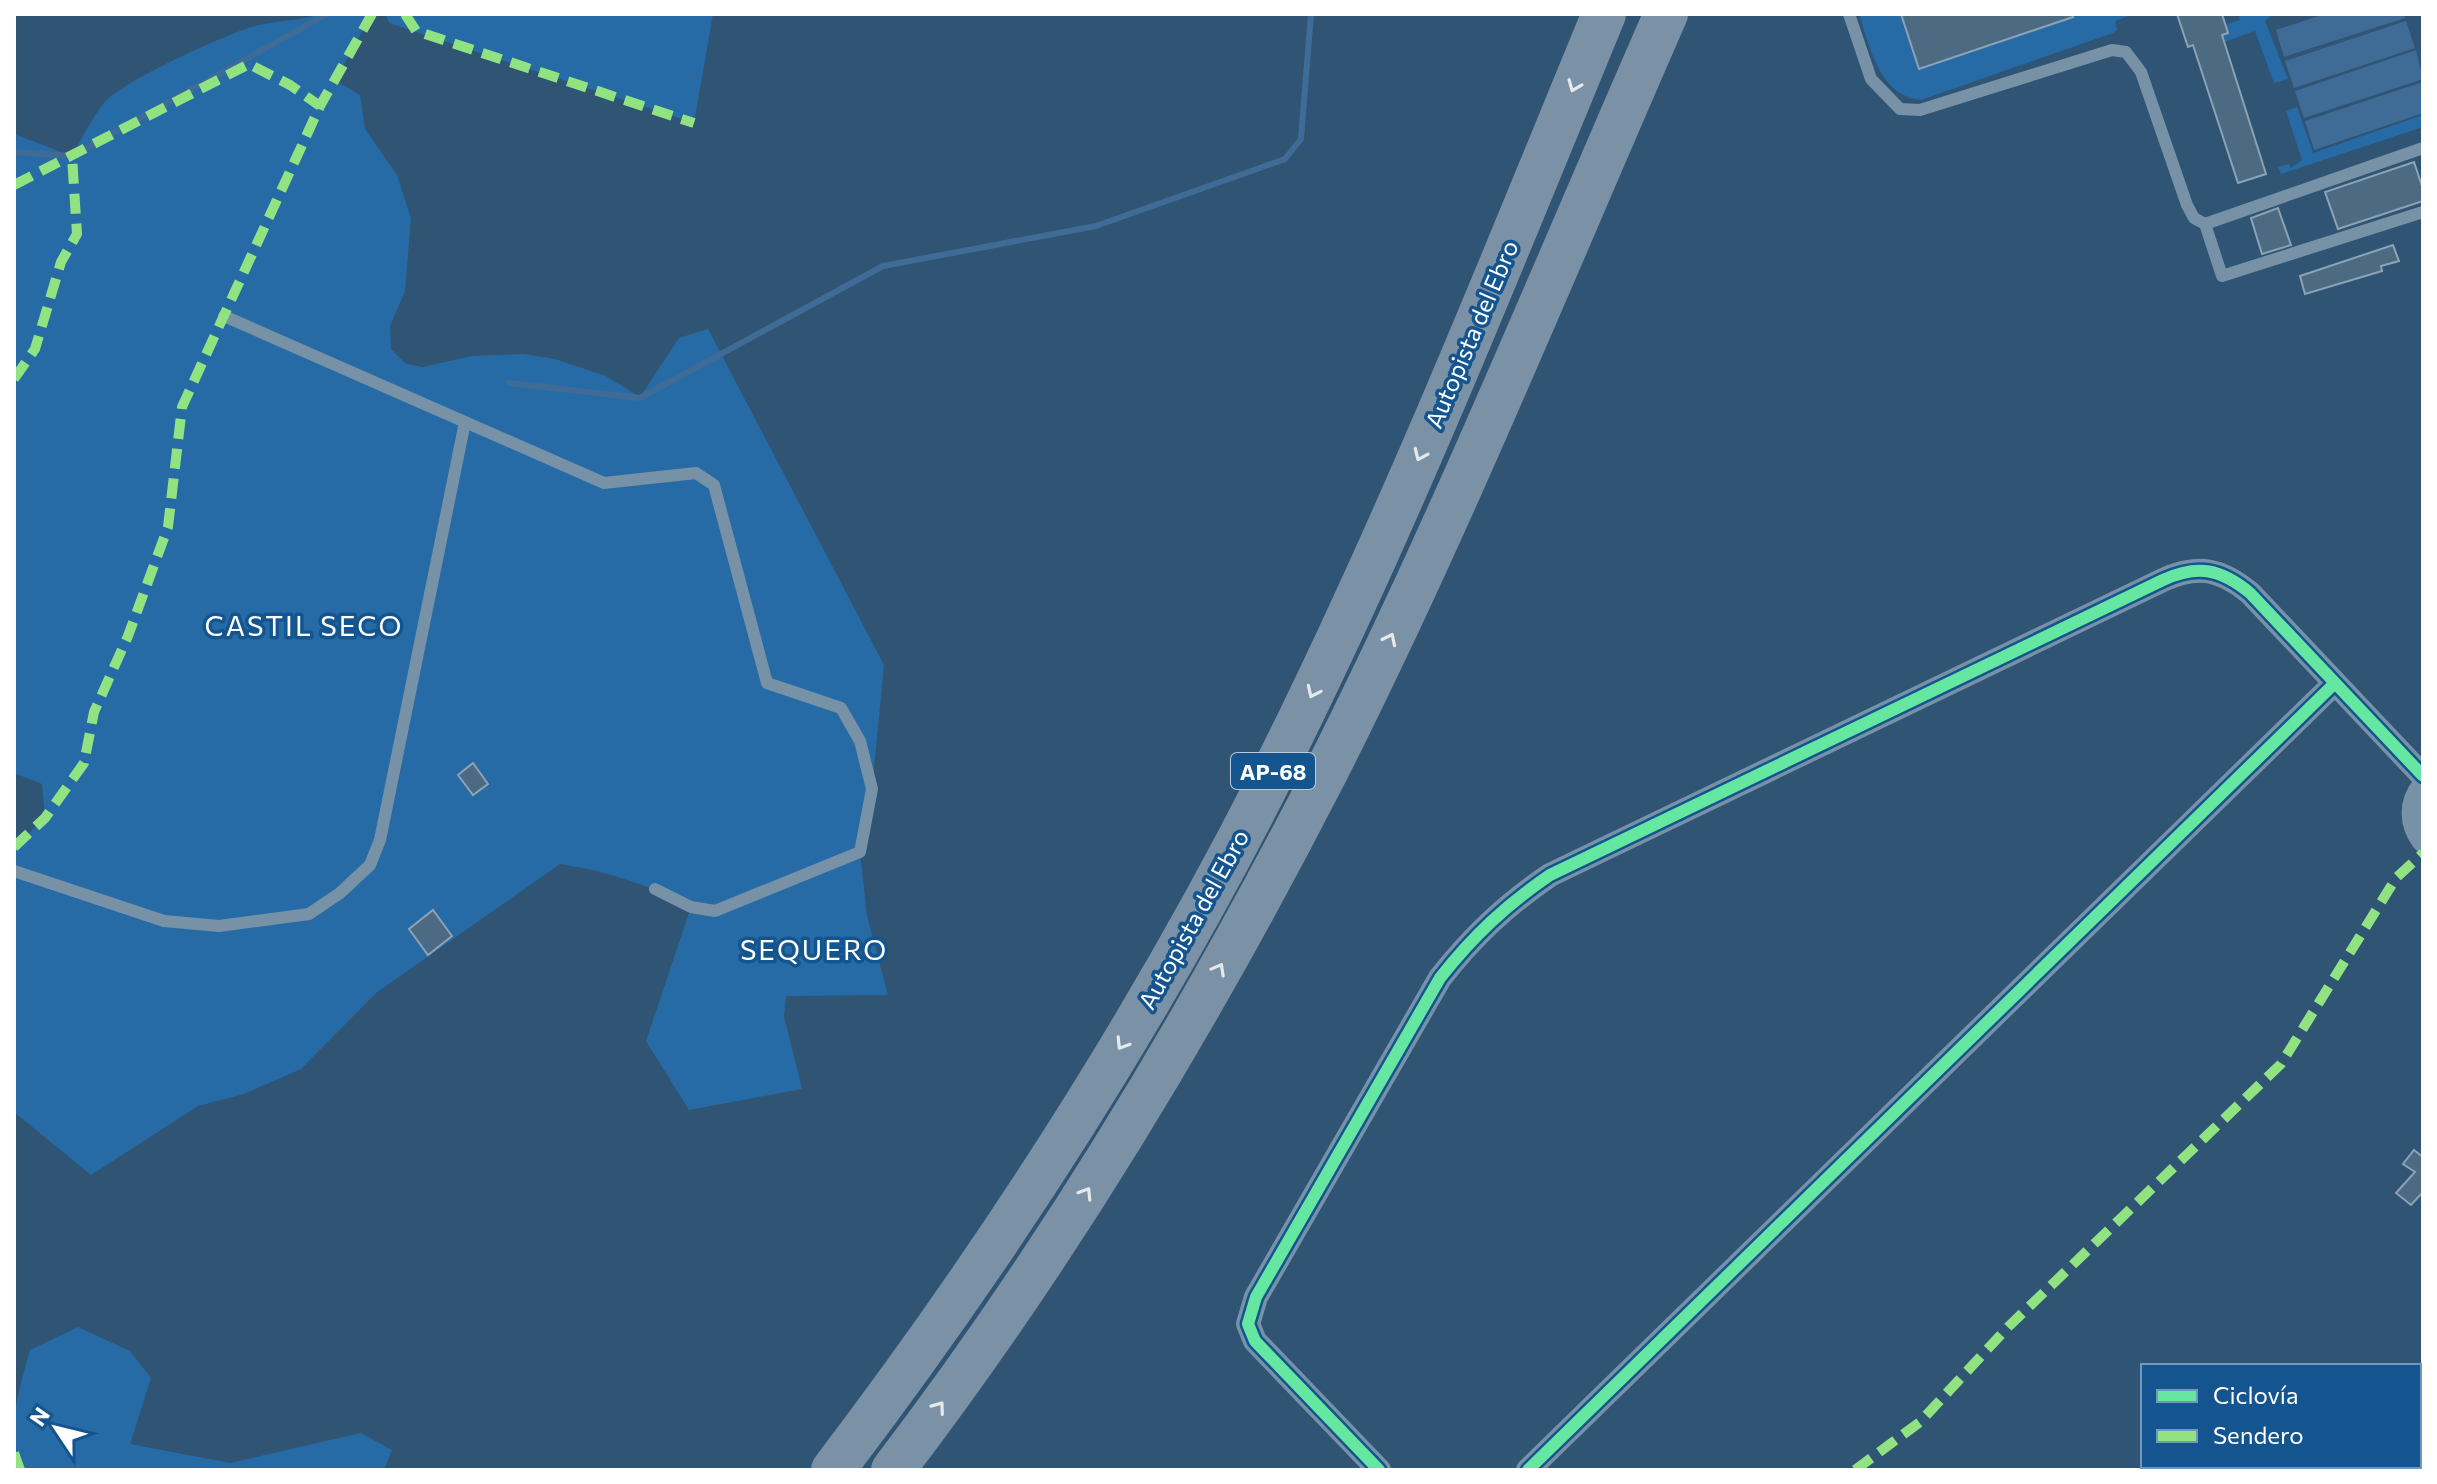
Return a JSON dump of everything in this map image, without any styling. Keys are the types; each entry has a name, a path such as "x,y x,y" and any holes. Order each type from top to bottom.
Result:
{"highway":[{"name":"Autopista del Ebro","path":"833,1470 977,1274 1057,1150 1136,1021 1256,805 1355,603 1421,454 1604,14"},
{"name":"Autopista del Ebro","path":"893,1470 1000,1323 1118,1142 1205,994 1325,772 1470,464 1666,14"}],"street":[{"path":"1379,1470 1255,1341 1248,1324 1256,1297 1440,978 1473,935 1507,904 1550,875 2181,572 2216,571 2230,577 2250,593 2423,776"},
{"path":"1528,1470 2335,683"},
{"path":"2423,787 2413,807 2414,822 2423,840"}],"lane":[{"path":"1849,14 1871,79 1900,109 1920,110 2112,50 2126,52 2141,72 2187,205 2194,218 2205,224 2222,276 2423,212"},
{"path":"2205,224 2423,148"},
{"path":"224,316 604,483 696,473 714,485 767,683 841,708 860,741 872,789 860,852 715,911 691,907 655,889"},
{"path":"14,871 164,921 219,926 309,914 340,893 370,865 380,840 465,422"}],"shaded area":[{"path":"320,14 372,14 335,80 360,95 365,129 397,175 411,218 405,291 390,326 391,349 406,364 423,367 472,356 524,354 555,359 606,376 640,397 679,338 708,329 884,665 872,789 860,852 867,916 888,995 786,996 784,1016 802,1089 689,1110 646,1041 691,907 627,880 560,864 376,993 301,1069 244,1094 198,1106 91,1175 14,1112 14,847 45,818 42,784 14,773 14,134 72,156 104,103 132,83 177,58 245,29"},
{"path":"386,14 713,14 694,123 389,23"},
{"path":"1859,14 1901,14 1919,69 2081,14 2134,14 2115,21 2117,30 2113,33 1921,100 1907,97 1886,80 1873,55"},
{"path":"2238,14 2272,14 2265,21 2288,79 2274,83 2255,31 2224,42 2222,35 2228,33 2225,25 2240,20"},
{"path":"2325,14 2403,14 2405,18 2284,57 2276,30"},
{"path":"2406,21 2415,48 2294,88 2285,61"},
{"path":"2416,50 2423,79 2304,118 2295,91"},
{"path":"2423,82 2423,113 2314,150 2305,121"},
{"path":"2297,107 2313,153 2423,115 2423,127 2281,174 2278,167 2289,164 2291,168 2302,160 2286,111"},
{"path":"78,1327 130,1351 151,1378 130,1444 230,1463 361,1433 392,1450 384,1470 21,1470 14,1440 15,1410 30,1350"}],"building":[{"path":"1901,14 2072,14 2073,17 1919,69"},
{"path":"2177,14 2222,14 2228,33 2222,35 2266,174 2238,183 2193,45 2188,47"},
{"path":"2414,162 2423,189 2423,201 2338,229 2325,192"},
{"path":"2278,208 2291,245 2262,254 2251,218"},
{"path":"2393,245 2399,261 2381,266 2382,271 2305,294 2300,276"},
{"path":"473,763 488,784 473,795 458,775"},
{"path":"433,910 452,936 428,955 409,929"},
{"path":"2414,1150 2423,1157 2423,1192 2411,1205 2396,1193 2415,1172 2403,1164"}],"waterway":[{"path":"14,152 72,156 327,14"},
{"path":"509,383 640,398 883,266 1096,226 1285,159 1301,139 1311,14"}],"marked path":[{"path":"14,847 45,818 84,763 94,712 128,636 168,527 182,407 320,106 372,14"},
{"path":"405,14 416,31 694,123"},
{"path":"14,185 249,64 290,85 320,106"},
{"path":"14,379 35,349 61,262 77,234 72,156"},
{"path":"1855,1470 1920,1422 2008,1327 2281,1064 2396,878 2423,853"},
{"path":"14,1453 20,1470"}],"cycle path":[{"path":"1379,1470 1255,1341 1248,1324 1256,1297 1440,978 1491,922 1550,875 2163,580 2187,572 2219,574 2250,593 2423,776"},
{"path":"1528,1470 2335,683"}],"district":[{"name":"CASTIL SECO","path":"304,625"},
{"name":"SEQUERO","path":"814,949"}]}
